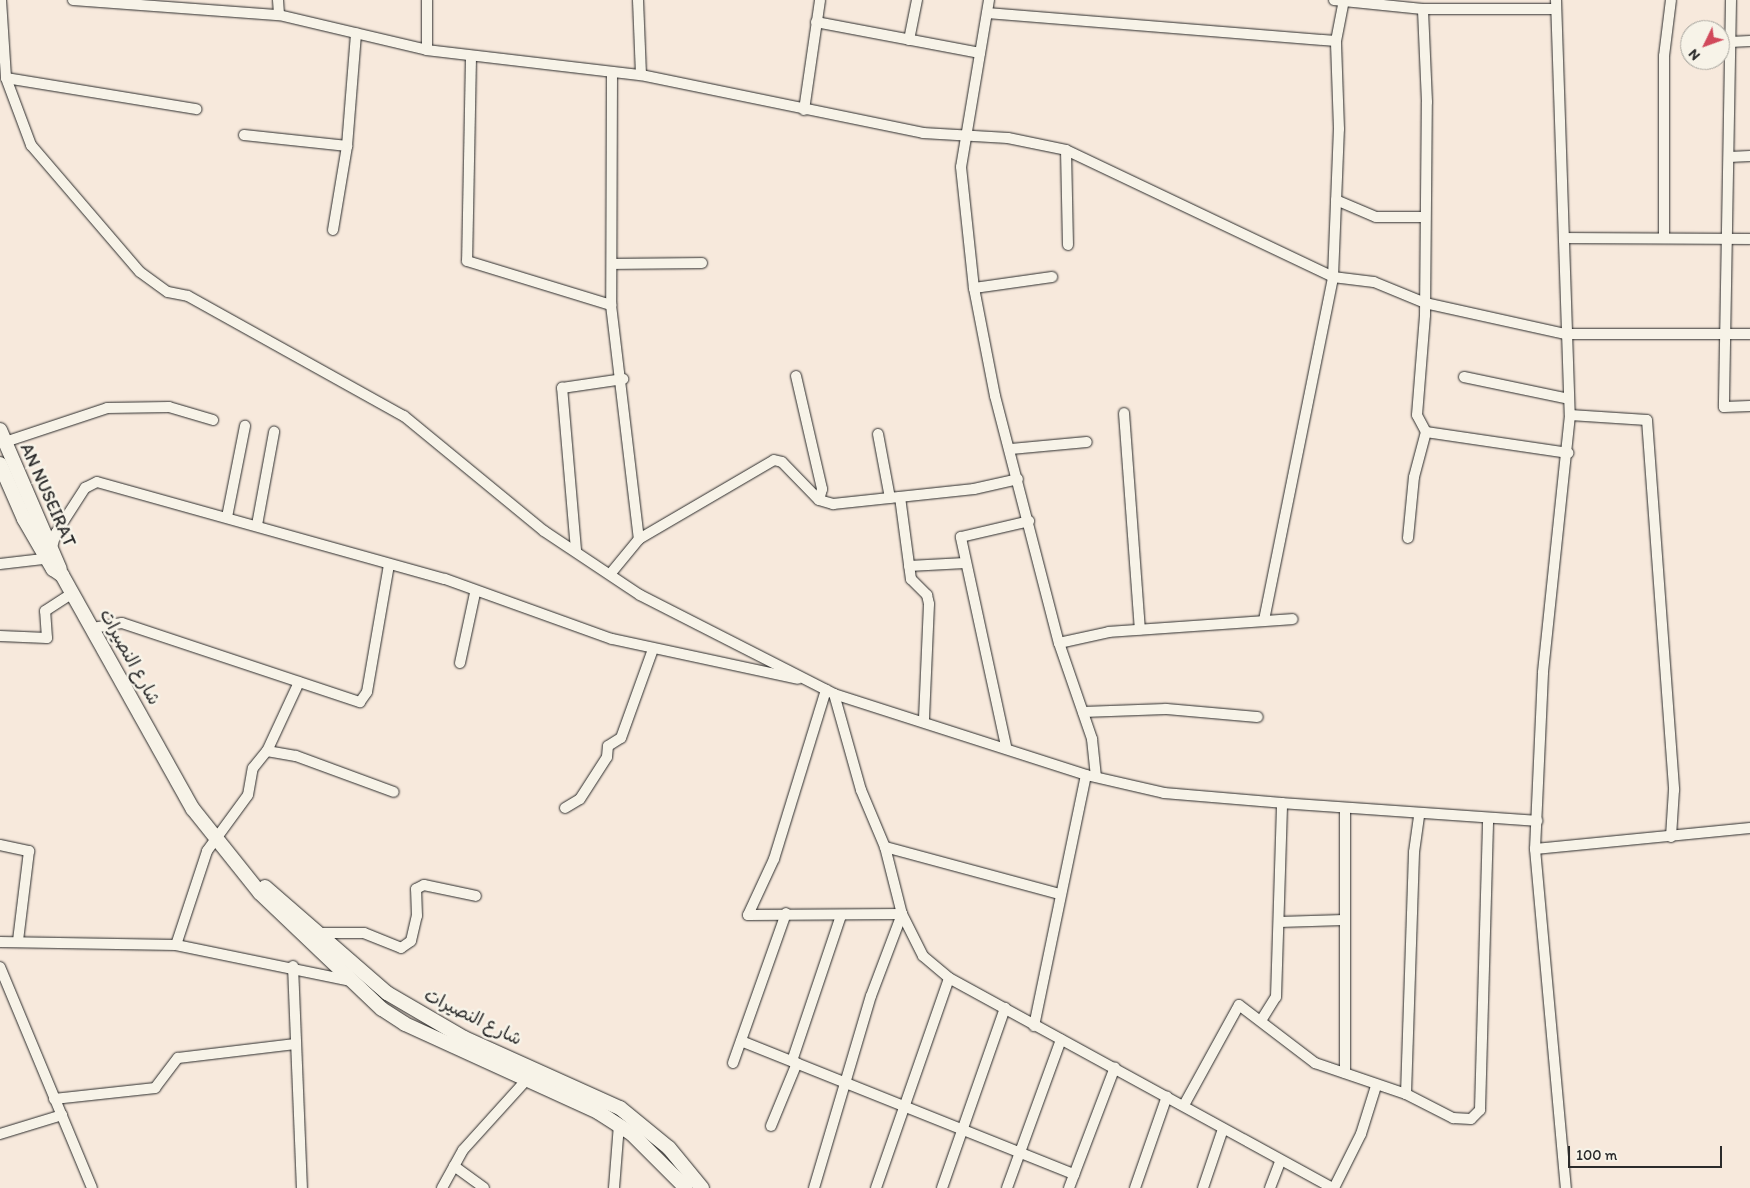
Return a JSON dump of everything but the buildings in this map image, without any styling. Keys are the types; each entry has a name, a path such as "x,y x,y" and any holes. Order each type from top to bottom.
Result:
{"main road":[{"name":"AN NUSEIRAT","path":"2,436 29,505 62,575"},
{"path":"0,464 51,555"},
{"name":"شارع النصيرات","path":"62,575 214,841 236,866 351,981 405,1024 528,1078 619,1126 676,1174 686,1188"},
{"name":"شارع النصيرات","path":"236,866 320,933 387,993 437,1024 620,1108 669,1148 702,1188"}],"street":[{"path":"1,0 6,78 31,146 140,272 168,292 188,296 404,416 544,531 611,573 640,595 801,679 830,692 1006,746 1091,776 1164,793 1420,816 1536,821"},
{"path":"72,0 196,5 279,16 426,50 471,57 641,75 923,133 968,134 1066,150 1333,278 1374,282 1425,302 1565,334 1750,334"},
{"path":"278,0 279,16"},
{"path":"426,50 427,0"},
{"path":"638,0 641,75"},
{"path":"804,110 820,0"},
{"path":"909,40 917,0"},
{"path":"989,0 968,134 961,166 974,288 995,396 1011,449 1059,643 1083,712 1091,776 1059,894 1034,1026"},
{"path":"1664,236 1664,56 1671,0"},
{"path":"1731,0 1730,42 1750,41"},
{"path":"1264,620 1333,278 1336,200 1336,41 1341,1 1423,9 1556,4 1564,238 1565,334 1570,415 1568,454 1543,673 1535,849 1566,1188"},
{"path":"1408,538 1414,477 1426,432 1416,415 1425,302 1423,9"},
{"path":"987,12 1336,41"},
{"path":"816,22 980,53"},
{"path":"333,230 346,146 356,33"},
{"path":"471,57 467,261 611,305"},
{"path":"1730,70 1724,407 1750,406"},
{"path":"612,72 611,305 623,380 639,539"},
{"path":"6,78 196,109"},
{"path":"244,135 346,146"},
{"path":"1066,150 1068,245"},
{"path":"1729,157 1750,156"},
{"path":"1336,200 1376,217 1425,217"},
{"path":"1564,238 1664,236 1750,239"},
{"path":"612,264 702,263"},
{"path":"974,288 1052,277"},
{"path":"796,376 822,489 818,500"},
{"path":"1464,377 1568,399"},
{"path":"576,550 562,388 623,380"},
{"path":"2,436 106,408 169,407 212,420"},
{"path":"1124,413 1140,629"},
{"path":"1570,415 1647,420 1674,790 1671,837"},
{"path":"227,516 245,426"},
{"path":"257,525 274,432"},
{"path":"1426,432 1568,454"},
{"path":"878,434 895,497 911,579 927,595 929,604 924,720"},
{"path":"1011,449 1087,442"},
{"path":"611,573 639,539 774,460 782,462 818,500 844,504 1018,479"},
{"path":"0,564 51,555 56,533 85,488 98,482 227,516 389,565 445,579 475,593 653,649 801,679"},
{"path":"1006,746 965,563 961,537 966,534 1029,521"},
{"path":"909,566 965,563"},
{"path":"92,628 122,623 360,702 367,692 389,565"},
{"path":"0,636 47,638 45,611 73,593"},
{"path":"460,663 475,593"},
{"path":"1059,643 1140,629 1293,618"},
{"path":"565,808 580,799 607,757 608,746 621,738 653,649"},
{"path":"176,945 207,851 248,795 253,768 267,751 299,682"},
{"path":"830,692 861,790 885,846 902,914 923,956 949,978 1034,1026 1184,1105 1222,1132 1333,1188 1361,1134 1376,1086"},
{"path":"830,692 774,859 748,915 786,913 841,915 902,914"},
{"path":"1083,712 1166,709 1258,717"},
{"path":"267,751 296,756 394,792"},
{"path":"1262,1019 1276,996 1282,803"},
{"path":"1345,1072 1344,920 1346,810"},
{"path":"1406,1094 1414,852 1420,816"},
{"path":"1184,1105 1239,1005 1262,1019 1315,1063 1345,1072 1376,1086 1406,1094 1454,1118 1471,1119 1480,1110 1488,820"},
{"path":"1535,849 1750,828"},
{"path":"0,845 29,851 18,941"},
{"path":"885,846 1059,894"},
{"path":"320,933 364,932 401,948 411,941 417,916 416,889 424,885 476,896"},
{"path":"733,1063 786,913"},
{"path":"814,1188 846,1080 902,914"},
{"path":"771,1126 794,1062 841,915"},
{"path":"1279,922 1344,920"},
{"path":"0,942 176,945 293,966 351,981"},
{"path":"293,966 302,1188"},
{"path":"0,967 92,1188"},
{"path":"876,1188 949,978"},
{"path":"942,1188 962,1126 1005,1008"},
{"path":"1007,1188 1061,1040"},
{"path":"741,1041 962,1126 1074,1174"},
{"path":"54,1099 155,1088 178,1058 295,1044"},
{"path":"1069,1188 1115,1067"},
{"path":"442,1188 462,1150 528,1078"},
{"path":"1135,1188 1168,1096"},
{"path":"0,1134 62,1116"},
{"path":"614,1188 619,1126"},
{"path":"1203,1188 1222,1132"},
{"path":"1270,1188 1280,1162"},
{"path":"454,1166 484,1188"}]}
